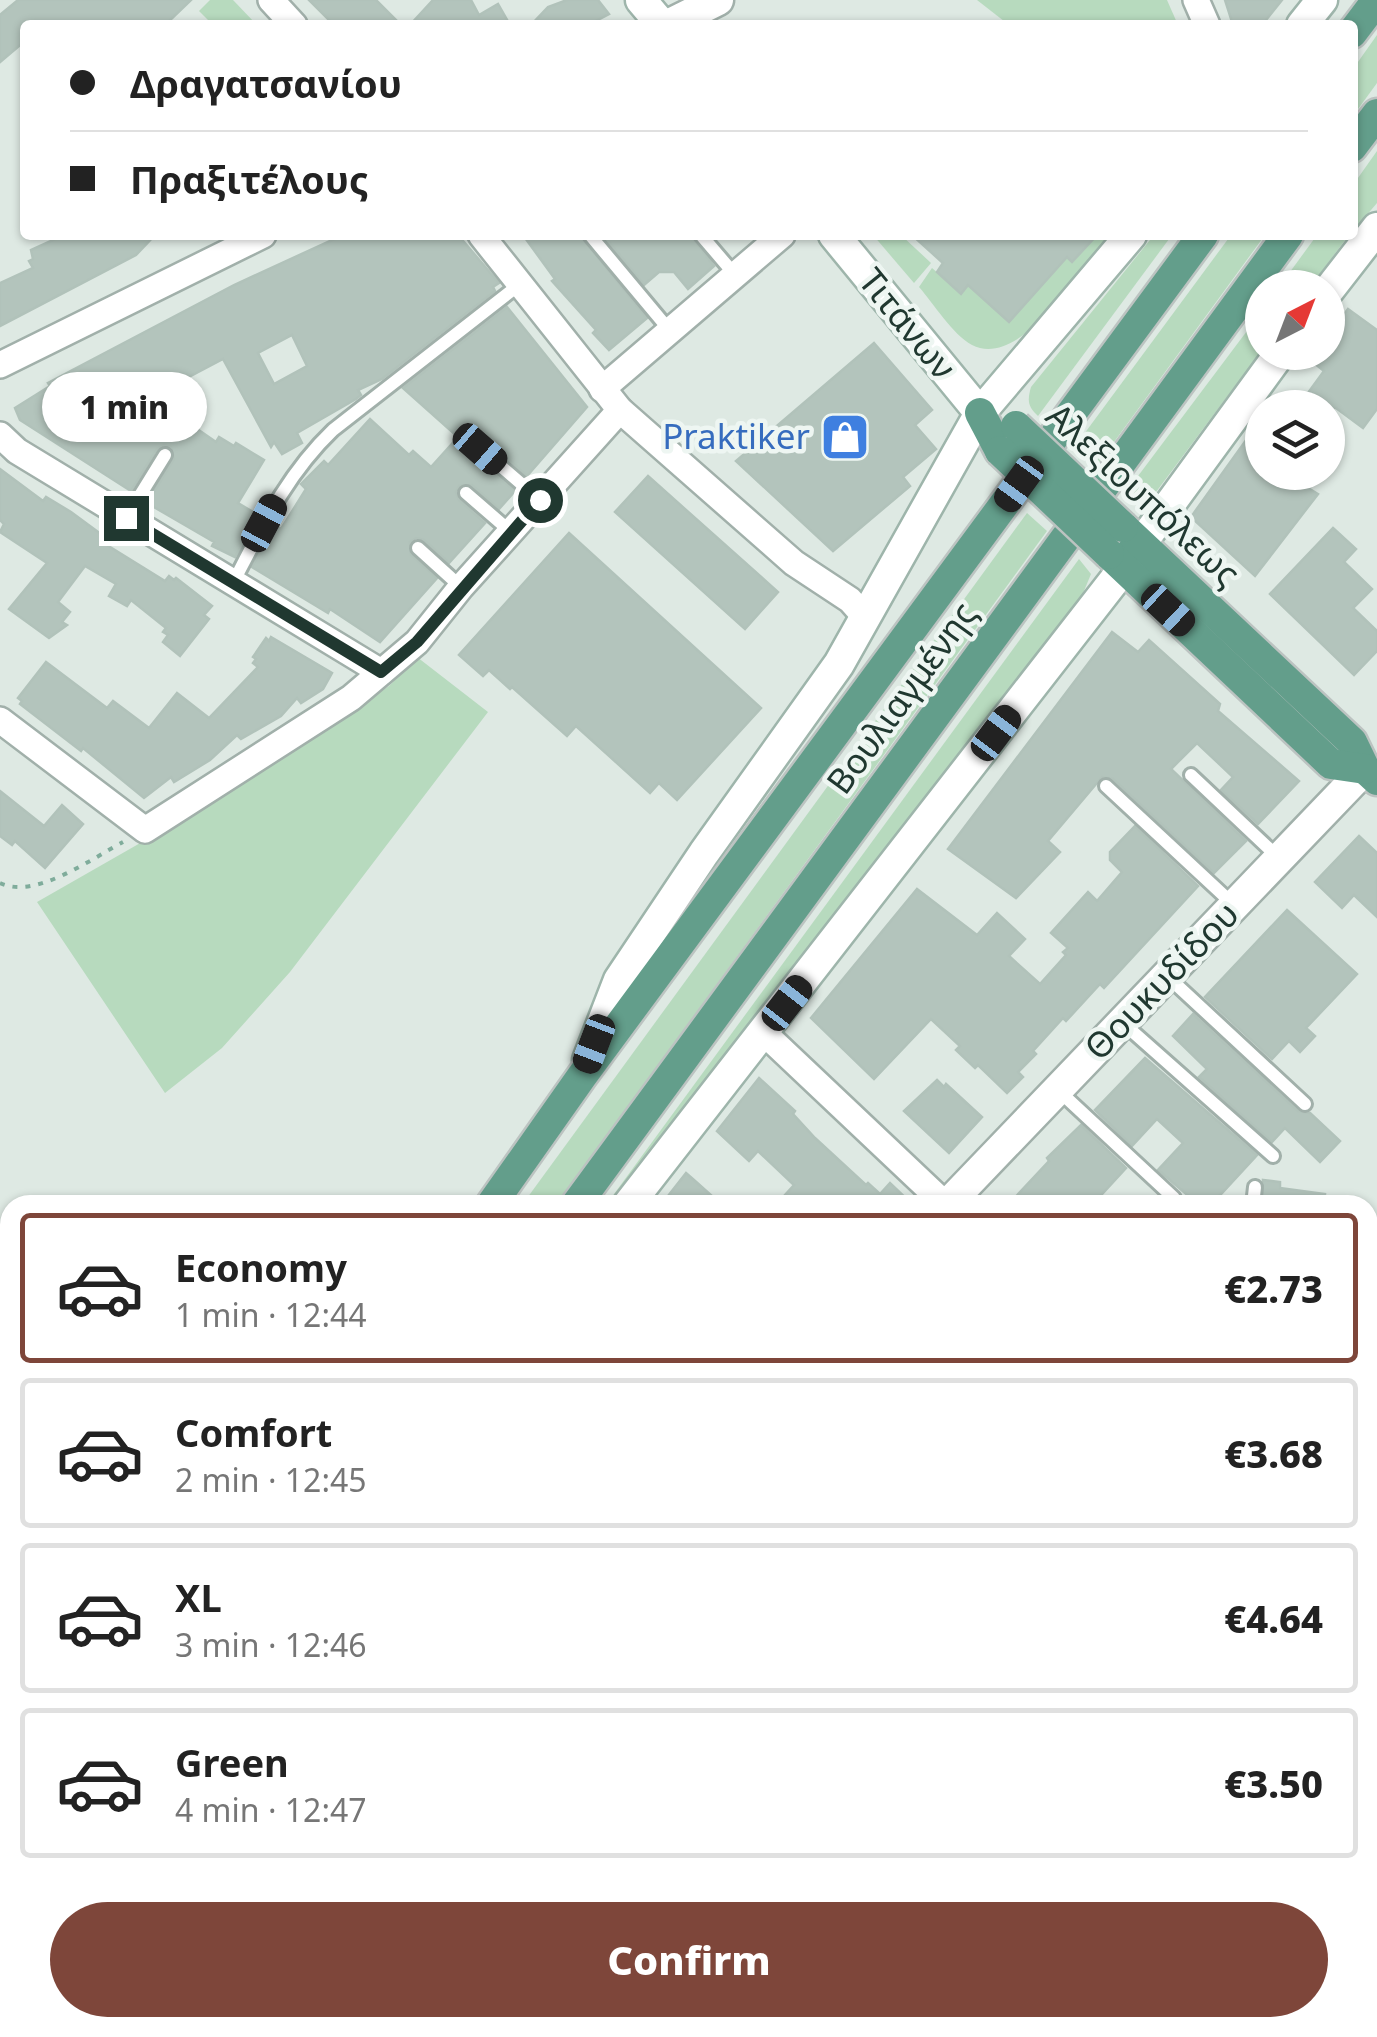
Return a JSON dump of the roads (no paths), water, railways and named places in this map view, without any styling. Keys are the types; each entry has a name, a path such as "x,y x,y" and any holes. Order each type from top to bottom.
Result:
{"main road":[{"path":"642,0 660,20"},
{"path":"676,20 718,0"},
{"path":"1306,20 1322,0"},
{"path":"1358,25 1377,0"},
{"path":"1358,139 1377,114"},
{"path":"1344,270 1377,228"},
{"name":"Τιτάνων","path":"838,240 980,414"},
{"name":"Βουλιαγμένης","path":"582,1076 619,980 704,852 819,694 980,414 1127,240"},
{"name":"Βουλιαγμένης","path":"498,1195 1199,240"},
{"name":"Βουλιαγμένης","path":"583,1195 1284,240"},
{"path":"636,1195 764,1033 1124,548 1267,370"},
{"name":"Αλεξιουπόλεως","path":"980,414 1124,548 1352,742 1373,769"},
{"name":"Θουκυδίδου","path":"957,1195 1278,858 1373,769"}],"street":[{"path":"270,0 289,20"},
{"path":"0,365 253,240"},
{"path":"485,240 620,410 794,563 850,600 866,618"},
{"path":"602,390 776,240"},
{"path":"0,720 145,830 351,698 417,642 620,410"},
{"path":"0,435 17,451 381,672"},
{"path":"764,1033 936,1195"}],"lane":[{"path":"594,240 671,332"},
{"path":"705,240 736,276"},
{"path":"233,583 280,493 308,454 333,430 520,284"},
{"path":"480,449 540,500"},
{"path":"126,518 165,456"},
{"path":"466,494 511,532"},
{"path":"418,548 461,588"},
{"path":"1191,775 1278,858"},
{"path":"1106,786 1234,905"},
{"path":"1166,976 1305,1104"},
{"path":"1122,1022 1273,1156"},
{"path":"1058,1090 1171,1195"},
{"path":"1254,1195 1255,1187"}],"place":[{"name":"Praktiker","path":"845,437"}]}
